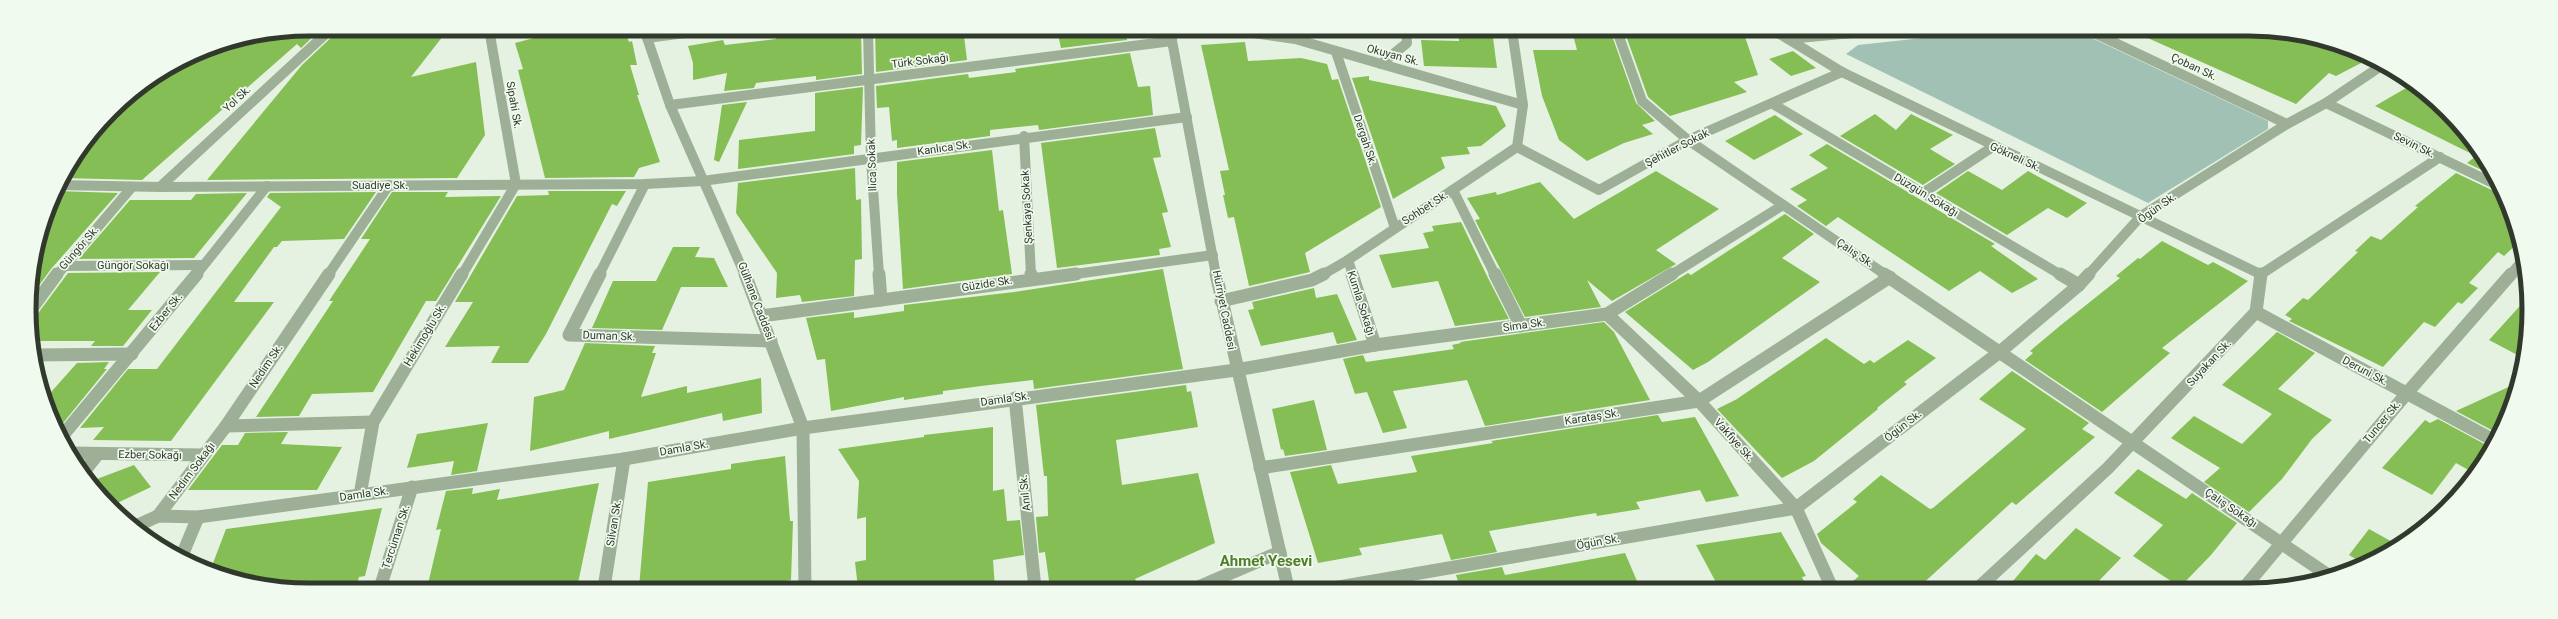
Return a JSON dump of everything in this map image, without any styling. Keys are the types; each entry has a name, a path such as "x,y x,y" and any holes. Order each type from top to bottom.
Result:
{"street":[{"name":"Yol Sk.","path":"160,187 323,36"},
{"name":"Sipahi Sk.","path":"490,36 516,184"},
{"name":"Gülhane Caddesi","path":"646,36 670,105 702,181 731,240 771,341 803,428 805,583"},
{"name":"llıca Sokak","path":"868,36 871,80 871,159 881,300"},
{"name":"Türk Sokağı","path":"670,105 871,80 1171,36"},
{"name":"Hürriyet Caddesi","path":"1171,36 1221,301 1287,583"},
{"name":"Okuyan Sk.","path":"1274,36 1295,39 1523,105"},
{"path":"1381,64 1407,43 1406,36"},
{"path":"1513,36 1523,105 1517,147"},
{"name":"Çalış Sk.","path":"1619,36 1642,102 1688,140 2134,442"},
{"name":"Gökneli Sk.","path":"1783,36 1842,72 2260,274"},
{"path":"1788,39 1820,36"},
{"name":"Çoban Sk.","path":"2101,36 2287,124"},
{"name":"Dergah Sk.","path":"1336,52 1394,228"},
{"name":"Ögün Sk.","path":"1362,583 1796,508 2000,351 2079,285 2141,216 2287,124 2326,103 2377,69"},
{"name":"Şehitler Sokak","path":"1517,147 1599,190 1688,140 1773,104 1842,72"},
{"name":"Sevin Sk.","path":"2326,103 2490,181"},
{"name":"Düzgün Sokağı","path":"1773,104 2079,285"},
{"name":"Kanlıca Sk.","path":"702,181 871,159 1024,136 1187,117"},
{"name":"Şenkaya Sokak","path":"1024,136 1031,278"},
{"path":"1923,193 1994,146"},
{"name":"Sohbet Sk.","path":"1221,301 1312,280 1348,260 1517,147"},
{"path":"2256,312 2260,274 2440,157"},
{"name":"Suadiye Sk.","path":"66,185 160,187 645,184 702,181"},
{"name":"Hekimoğlu Sk.","path":"360,495 373,422 516,184"},
{"name":"Duman Sk.","path":"645,184 569,335 771,341"},
{"name":"Nedim Sk.","path":"226,426 389,185"},
{"name":"Ezber Sk.","path":"66,433 132,354 267,186"},
{"name":"Güngör Sk.","path":"36,302 63,266 132,187"},
{"path":"1453,190 1521,326"},
{"name":"Sima Sk.","path":"1236,370 1375,345 1607,314 1783,205"},
{"name":"Güzide Sk.","path":"761,316 1031,278 1213,255"},
{"name":"Kumla Sokağı","path":"1348,260 1375,345"},
{"name":"Güngör Sokağı","path":"63,266 203,265"},
{"name":"Tuncer Sk.","path":"2248,583 2280,542 2406,393 2519,265"},
{"name":"Karataş Sk.","path":"1260,468 1698,400 1890,277"},
{"name":"Deruni Sk.","path":"2256,312 2489,438"},
{"name":"Suyakan Sk.","path":"1983,583 2108,468 2256,312"},
{"name":"Vakfiye Sk.","path":"1607,314 1698,400 1796,508 1830,583"},
{"path":"40,355 132,354"},
{"name":"Damla Sk.","path":"140,524 158,516 198,517 624,459 803,428 1015,398 1236,370"},
{"name":"Anıl Sk.","path":"1015,398 1034,583"},
{"path":"226,426 373,422"},
{"name":"Nedim Sokağı","path":"158,516 202,455 226,426"},
{"name":"Çalış Sokağı","path":"2134,442 2324,572"},
{"path":"77,453 98,454"},
{"path":"87,468 98,454"},
{"name":"Ezber Sokağı","path":"98,454 202,455"},
{"name":"Silvan Sk.","path":"605,583 624,459"},
{"name":"Tercüman Sk.","path":"382,583 412,487"},
{"path":"184,552 198,517"},
{"path":"1208,583 1280,552"}],"green space":[{"path":"1941,36 2088,36 2268,121 2268,129 2148,203 1846,54 1858,45"}],"building":[{"path":"314,36 301,48 297,44 142,180 70,178 93,143 116,116 143,93 173,73 205,57 239,45 274,38"},
{"path":"333,36 443,36 411,77 476,62 485,135 457,178 207,180 302,65"},
{"path":"541,36 566,36 567,38 574,36 627,36 629,42 632,41 637,65 630,65 639,95 637,95 660,162 639,168 634,177 545,178 518,70 523,69 515,43"},
{"path":"776,36 861,36 862,74 816,80 816,76 756,83 754,88 724,91 727,73 693,80 693,63 688,46 723,40 725,45 776,39"},
{"path":"875,36 964,36 967,60 876,72"},
{"path":"1058,36 1126,36 1127,40 1061,48"},
{"path":"1459,36 1493,36 1497,68 1424,66 1421,40 1459,41"},
{"path":"1573,36 1612,36 1636,103 1655,121 1642,125 1653,134 1624,143 1587,161 1559,140 1542,96 1533,50 1577,50"},
{"path":"1626,36 1745,36 1758,75 1734,82 1747,92 1670,116 1648,97"},
{"path":"2143,36 2248,36 2284,38 2319,45 2363,62 2336,76 2329,73 2296,104"},
{"path":"1245,42 1248,61 1301,58 1327,64 1332,80 1338,79 1381,207 1305,253 1310,272 1249,286 1234,217 1228,218 1223,195 1225,195 1220,171 1229,170 1201,45"},
{"path":"1793,51 1816,68 1791,76 1769,59"},
{"path":"1130,53 1138,87 1150,86 1153,115 1039,130 1038,125 990,130 990,136 897,148 897,140 892,141 889,107 877,108 876,86 968,74 969,78 1016,72 1015,69"},
{"path":"1369,76 1369,80 1496,106 1506,126 1481,146 1467,147 1470,154 1441,157 1445,168 1393,199 1352,78"},
{"path":"863,87 861,145 854,146 854,154 738,169 739,140 815,131 815,93"},
{"path":"2407,87 2442,116 2474,155 2375,106"},
{"path":"747,102 719,162 714,160 722,105"},
{"path":"1875,114 1896,130 1911,114 1953,135 1930,149 1955,164 1923,185 1840,136"},
{"path":"1775,115 1803,134 1754,160 1725,141"},
{"path":"1155,128 1161,157 1153,158 1168,212 1162,213 1171,247 1159,249 1160,255 1057,268 1041,143"},
{"path":"1827,144 1995,244 1991,246 2038,279 2012,293 1980,271 1949,291 1838,217 1826,226 1797,206 1807,200 1790,189 1828,168 1809,155"},
{"path":"992,150 999,211 1003,210 1012,274 903,289 897,194 897,162"},
{"path":"2475,157 2484,171 2467,163"},
{"path":"855,168 856,200 861,199 862,259 855,260 854,296 802,302 800,295 776,298 777,273 736,213 738,183"},
{"path":"1656,171 1719,209 1656,250 1676,264 1612,301 1587,280 1601,307 1525,317 1475,220 1480,219 1467,198 1496,192 1497,195 1540,182 1574,219"},
{"path":"1968,171 2002,190 2028,171 2087,203 2067,218 2048,208 2007,235 1936,193"},
{"path":"2456,173 2495,192 2515,246 2504,256 2498,252 2469,283 2478,288 2462,304 2458,302 2435,327 2424,322 2383,367 2289,321 2292,319 2285,315 2303,298 2308,300 2358,252 2355,251 2371,236 2381,240 2418,207 2415,206"},
{"path":"63,191 118,193 51,269 37,288 38,274 45,239"},
{"path":"548,191 626,191 617,206 612,204 546,334 528,363 491,363 500,346 445,347 473,302 455,302 517,196 549,195"},
{"path":"376,192 344,239 282,241 277,247 274,247 234,302 274,302 171,441 93,440 104,427 80,428 128,369 157,369 281,207 267,197 270,193"},
{"path":"392,192 448,192 445,197 501,196 436,301 426,301 373,392 312,394 299,416 256,417 333,301 329,301 370,239 361,239"},
{"path":"247,193 194,258 79,259 130,200 191,200 196,194"},
{"path":"1785,214 1814,234 1782,258 1820,282 1708,362 1693,370 1625,312 1688,273 1691,275"},
{"path":"1461,222 1509,319 1455,326 1438,281 1392,288 1379,255 1429,248 1423,233 1434,231 1432,226"},
{"path":"2162,241 2208,265 2213,262 2248,281 2162,348 2170,353 2102,412 2025,360 2033,353 2030,351 2120,278 2116,276"},
{"path":"673,247 700,247 695,257 714,258 728,287 681,287 662,330 592,328 613,281 656,281"},
{"path":"1163,269 1183,369 1034,389 1033,380 989,385 943,391 943,394 904,400 904,397 831,411 825,359 817,360 806,318 854,312 854,318 904,311 904,305 1014,292"},
{"path":"160,272 128,310 152,310 123,346 91,346 95,341 38,341 36,316 68,273"},
{"path":"1314,288 1316,298 1337,294 1357,340 1337,344 1333,332 1261,346 1248,310 1254,309 1252,302"},
{"path":"2522,304 2518,355 2489,340"},
{"path":"1604,322 1614,332 1650,400 1485,426 1467,380 1393,391 1407,428 1383,433 1367,392 1355,394 1343,359 1363,355 1366,362 1454,349 1452,345 1461,343 1460,342"},
{"path":"2277,332 2315,353 2278,389 2332,420 2312,439 2282,479 2249,512 2204,482 2220,468 2171,438 2194,416 2242,444 2272,414 2222,385"},
{"path":"1826,338 1864,364 1870,360 1874,363 1908,340 1936,358 1904,382 1907,384 1814,461 1782,478 1717,409 1737,399"},
{"path":"585,343 655,346 652,353 656,353 641,397 687,386 687,393 761,378 762,413 723,421 722,413 609,439 609,431 530,451 534,397 564,390"},
{"path":"109,362 104,369 107,369 62,425 50,394 77,363"},
{"path":"2012,371 2089,423 2082,429 2095,437 2016,505 2012,502 1923,583 1851,583 1859,576 1821,543 1817,534 1857,502 1853,499 1881,475 1930,509 1933,508 2026,429 1979,399"},
{"path":"1186,385 1187,392 1191,391 1198,427 1116,440 1122,485 1198,473 1215,543 1135,579 1137,583 1049,583 1045,552 1039,553 1036,517 1048,516 1047,476 1044,476 1036,405"},
{"path":"2511,386 2493,431 2456,411"},
{"path":"1314,400 1327,450 1285,456 1283,449 1281,450 1272,409"},
{"path":"1658,415 1662,422 1695,417 1739,496 1706,502 1700,490 1636,502 1640,509 1597,516 1596,513 1489,531 1497,552 1451,560 1442,534 1359,548 1362,555 1318,563 1290,472 1331,465 1338,484 1417,472 1411,456 1493,443 1491,441"},
{"path":"2438,419 2486,445 2469,470 2456,463 2432,495 2382,468 2425,420 2430,423"},
{"path":"488,423 477,471 451,475 454,461 407,468 417,434"},
{"path":"993,427 993,491 1004,489 1007,521 1020,520 1024,555 993,560 995,583 857,583 855,562 866,560 866,517 857,519 859,481 838,449 924,437 924,435"},
{"path":"288,432 281,444 342,447 317,490 188,490 222,445 238,445 245,433"},
{"path":"785,456 790,521 793,521 791,580 776,583 639,583 648,482 731,469 731,464"},
{"path":"134,465 151,487 116,503 96,479"},
{"path":"2138,469 2186,499 2192,493 2237,523 2211,555 2184,583 2174,583 2133,556 2163,525 2114,493"},
{"path":"599,483 578,583 428,583 441,529 436,530 446,491 473,488 472,494 500,489 497,500"},
{"path":"382,508 365,576 359,577 357,583 274,581 239,574 212,565 226,529"},
{"path":"2076,528 2121,558 2097,583 2011,583 2036,554 2045,560"},
{"path":"2369,529 2392,542 2357,560 2349,555"},
{"path":"1781,532 1806,576 1802,577 1805,583 1716,583 1696,545"},
{"path":"1625,553 1638,583 1458,583 1456,575 1502,567 1505,575"}],"district":[{"name":"Ahmet Yesevi","path":"1266,561"}]}
